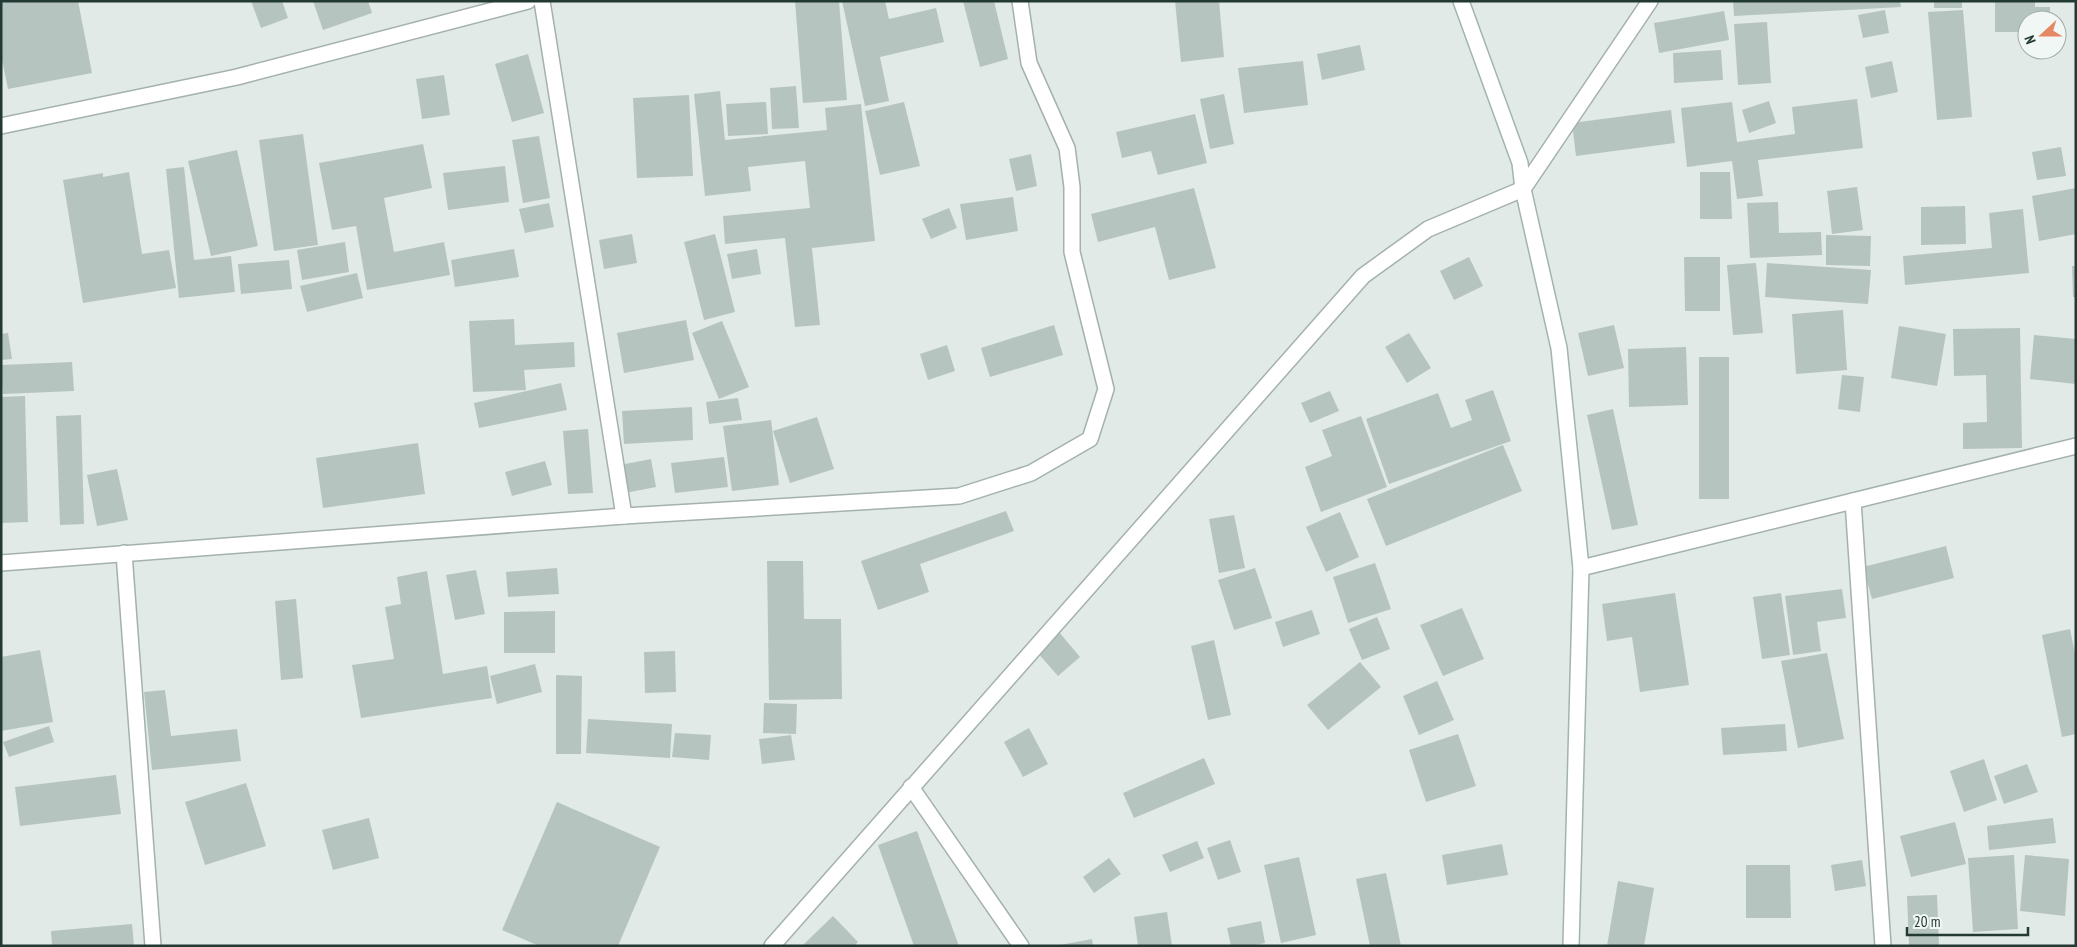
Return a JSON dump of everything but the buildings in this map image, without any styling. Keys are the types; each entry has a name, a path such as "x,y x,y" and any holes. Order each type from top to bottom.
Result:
{"street":[{"path":"1,126 237,77 528,1"},
{"path":"542,1 624,516"},
{"path":"1,562 624,516 959,496 1032,473 1090,439 1106,390 1072,252 1072,187 1067,148 1029,63 1020,1"},
{"path":"1461,1 1520,162 1523,189 1559,348 1582,568 1571,946"},
{"path":"772,946 1363,276 1428,229 1523,189 1650,1"},
{"path":"1582,568 2076,446"},
{"path":"1853,501 1883,946"},
{"path":"124,553 153,946"},
{"path":"912,787 1021,946"}]}
